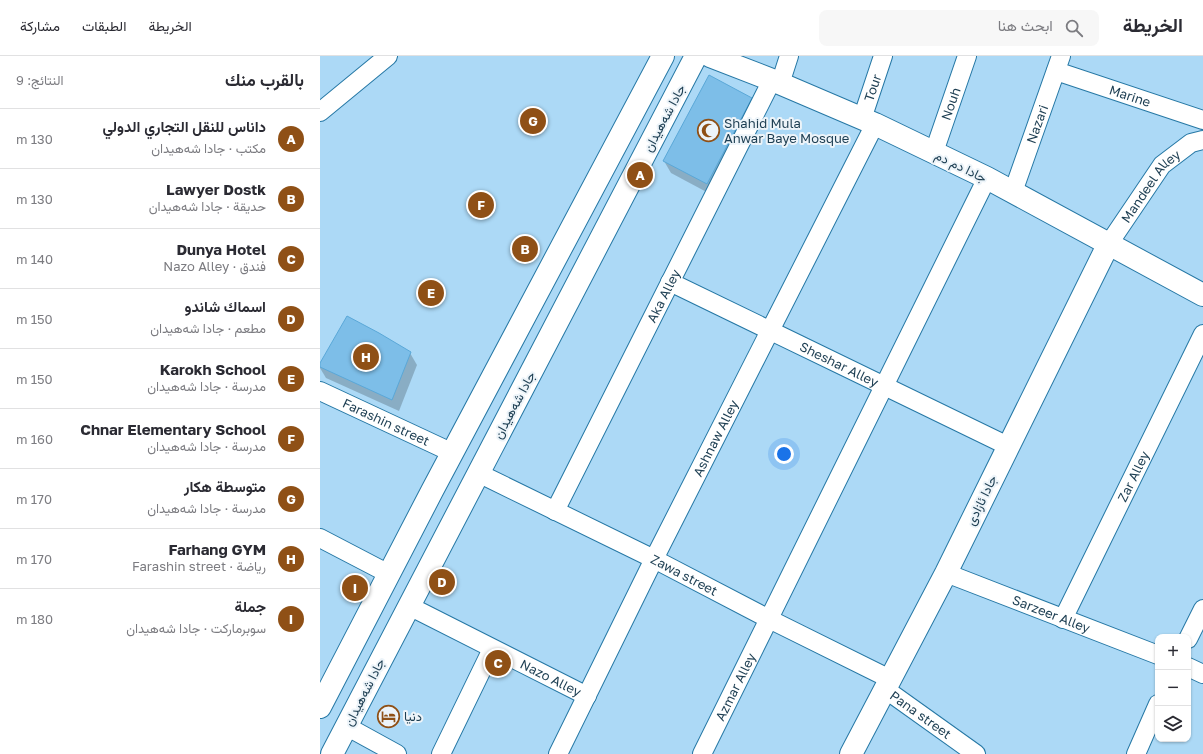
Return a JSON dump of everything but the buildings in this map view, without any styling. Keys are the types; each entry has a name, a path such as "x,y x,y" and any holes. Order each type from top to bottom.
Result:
{"main road":[{"path":"320,707 432,491 663,56"},
{"name":"جادا شەهیدان","path":"332,754 696,56"},
{"name":"جادا دم دم","path":"710,56 776,82 934,152 987,178 1108,245 1203,295"},
{"name":"جادا ئازادی","path":"851,754 946,573 1108,245"},
{"path":"467,426 476,436 482,439 495,440"},
{"path":"432,491 452,492 464,501"}],"street":[{"path":"320,112 388,56"},
{"name":"Aka Alley","path":"555,511 670,282 789,56"},
{"name":"Tour","path":"869,122 883,56"},
{"name":"Nouh","path":"934,152 967,56"},
{"name":"Marine","path":"1059,64 1203,120"},
{"name":"Nazari","path":"1013,192 1059,64"},
{"name":"Ashnaw Alley","path":"558,754 654,559 771,330 869,122"},
{"name":"Mandeel Alley","path":"1108,245 1162,165 1191,143 1203,140"},
{"name":"Azmar Alley","path":"709,752 769,619 987,178"},
{"name":"Sheshar Alley","path":"670,282 1008,446"},
{"name":"Zar Alley","path":"1063,619 1203,334"},
{"name":"Farashin street","path":"322,396 453,453"},
{"name":"Zawa street","path":"478,473 654,559 769,619 888,684"},
{"path":"320,538 389,574"},
{"name":"Sarzeer Alley","path":"946,573 1155,654"},
{"name":"Nazo Alley","path":"409,606 587,696"},
{"path":"1190,634 1203,609"},
{"path":"441,754 492,648"},
{"path":"1191,668 1203,674"},
{"name":"Pana street","path":"888,684 976,754"},
{"path":"1136,754 1157,706"},
{"path":"346,726 397,754"}],"place":[{"name":"متوسطة هكار","path":"533,121"},
{"name":"Shahid Mula Anwar Baye Mosque","path":"708,130"},
{"name":"داناس للنقل التجاري الدولي","path":"640,175"},
{"name":"Chnar Elementary School","path":"481,205"},
{"name":"Lawyer Dostk","path":"525,249"},
{"name":"Karokh School","path":"431,293"},
{"name":"Farhang GYM","path":"366,357"},
{"name":"اسماك شاندو","path":"442,582"},
{"name":"جملة","path":"355,588"},
{"name":"Dunya Hotel","path":"498,663"},
{"name":"دنيا","path":"388,716"}]}
